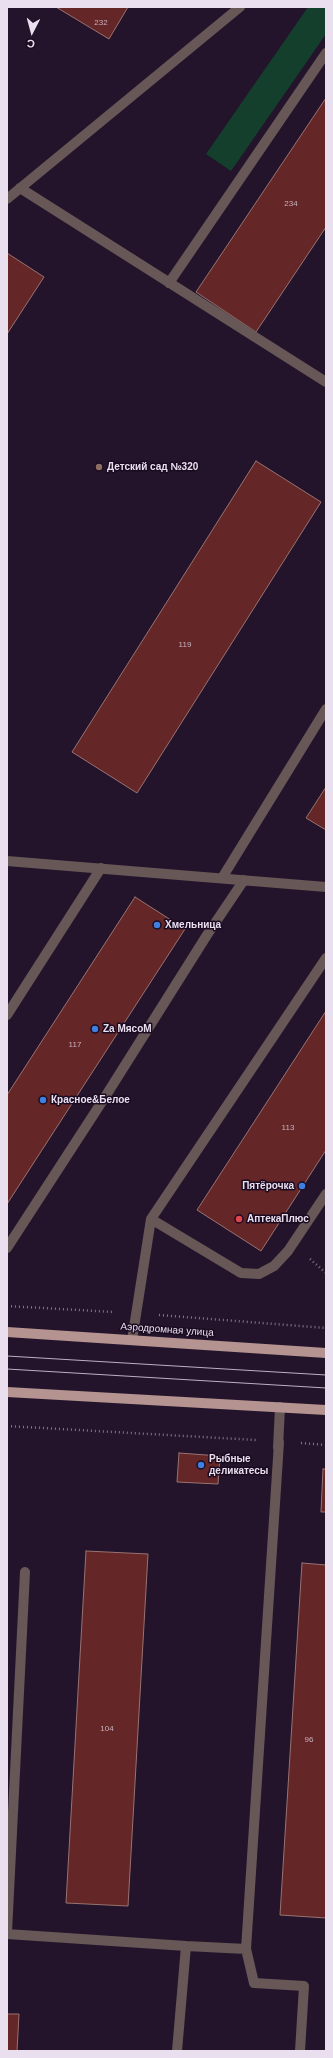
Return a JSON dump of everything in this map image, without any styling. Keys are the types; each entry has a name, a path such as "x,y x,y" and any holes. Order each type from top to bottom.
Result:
{"main road":[{"name":"Аэродромная улица","path":"7,1332 326,1353"},
{"path":"7,1392 326,1410"}],"lane":[{"path":"7,199 240,7"},
{"path":"169,282 326,53"},
{"path":"20,188 326,382"},
{"path":"222,878 326,709"},
{"path":"7,860 326,887"},
{"path":"7,1015 101,868"},
{"path":"7,1248 207,935 244,880"},
{"path":"132,1340 151,1219 326,958"},
{"path":"151,1219 241,1273 259,1274 274,1266 288,1251 326,1194"},
{"path":"280,1407 279,1445 246,1949 254,1983 304,1986 300,2051"},
{"path":"25,1572 7,1933 246,1949"},
{"path":"177,2051 186,1946"}],"path":[{"path":"7,1306 326,1328"},
{"path":"7,1426 279,1445"}],"green space":[{"path":"308,7 326,7 326,34 231,171 206,154"}],"building":[{"path":"56,7 128,7 109,39"},
{"path":"326,98 326,227 256,332 196,292"},
{"path":"7,253 44,277 7,334"},
{"path":"256,461 321,502 137,793 72,752"},
{"path":"326,787 326,830 306,818"},
{"path":"135,897 185,929 7,1204 7,1095"},
{"path":"326,1011 326,1150 261,1251 197,1210"},
{"path":"179,1453 220,1456 218,1484 177,1482"},
{"path":"323,1469 326,1469 326,1512 321,1512"},
{"path":"86,1551 148,1554 128,1906 66,1903"},
{"path":"302,1563 326,1565 326,1918 280,1915"},
{"path":"7,2014 19,2014 17,2051 7,2051"}],"tram line":[{"path":"7,1356 326,1375"},
{"path":"7,1369 326,1388"}],"place":[{"name":"Детский сад №320","path":"99,467"},
{"name":"Хмельница","path":"157,925"},
{"name":"Za МясоМ","path":"95,1029"},
{"name":"Красное&Белое","path":"43,1100"},
{"name":"Пятёрочка","path":"302,1186"},
{"name":"АптекаПлюс","path":"239,1219"},
{"name":"Рыбные деликатесы","path":"201,1465"}]}
